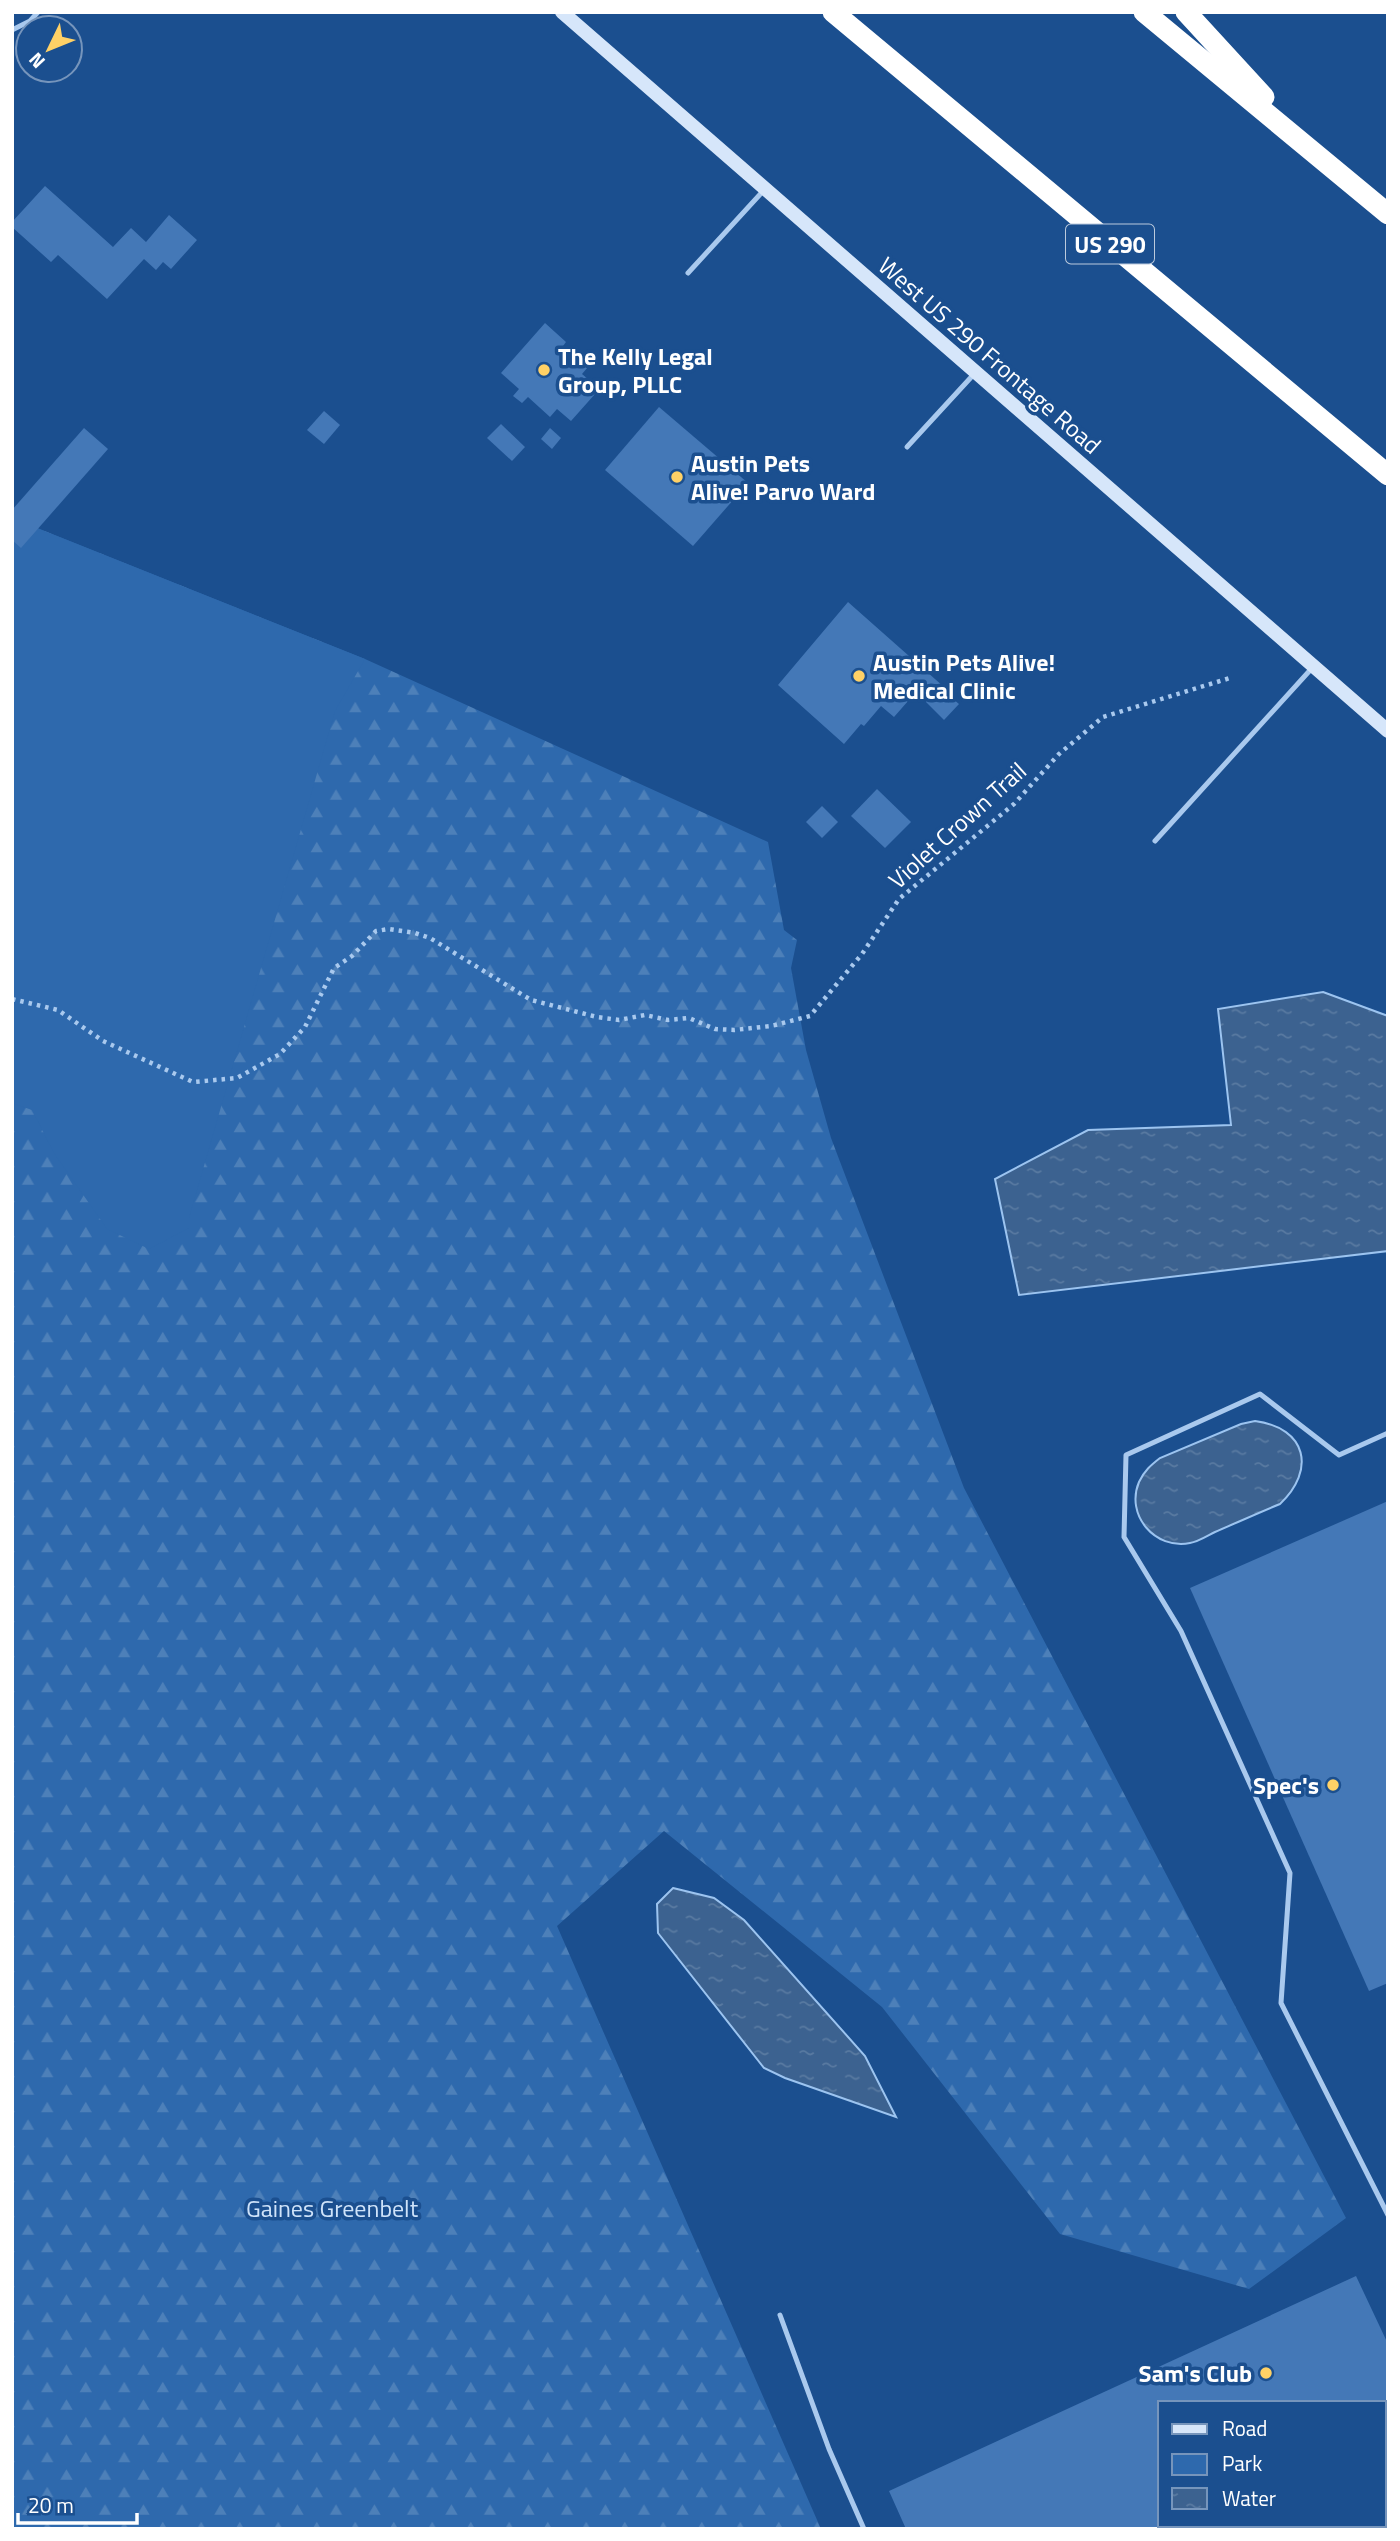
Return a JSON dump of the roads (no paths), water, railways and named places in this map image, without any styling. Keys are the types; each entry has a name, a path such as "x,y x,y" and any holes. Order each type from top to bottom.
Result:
{"highway":[{"name":"US 290","path":"832,12 1388,475"},
{"path":"1144,12 1388,214"},
{"path":"1186,12 1318,155"}],"main road":[{"name":"West US 290 Frontage Road","path":"562,12 1388,731"}],"lane":[{"path":"12,30 30,21 38,12"},
{"path":"688,273 765,189"},
{"path":"907,447 975,373"},
{"path":"1155,841 1314,666"},
{"path":"1388,1433 1339,1455 1260,1394 1126,1455 1124,1537 1181,1631 1290,1872 1280,2003 1388,2215"},
{"path":"780,2315 829,2449 864,2529"}],"water":[{"path":"1323,992 1388,1016 1388,1251 1019,1295 995,1179 1088,1130 1231,1125 1218,1009"},
{"path":"1255,1421 1286,1432 1295,1441 1300,1452 1302,1465 1299,1478 1280,1504 1190,1543 1165,1541 1146,1528 1136,1506 1139,1482 1145,1471 1160,1458 1241,1424"},
{"path":"673,1888 714,1898 744,1920 865,2056 896,2117 764,2068 658,1933 657,1904"}],"place":[{"name":"The Kelly Legal Group, PLLC","path":"544,370"},
{"name":"Austin Pets Alive! Parvo Ward","path":"677,477"},
{"name":"Austin Pets Alive! Medical Clinic","path":"859,676"},
{"name":"Spec's","path":"1333,1785"},
{"name":"Sam's Club","path":"1266,2373"}],"park label":[{"name":"Gaines Greenbelt","path":"332,2208"}]}
